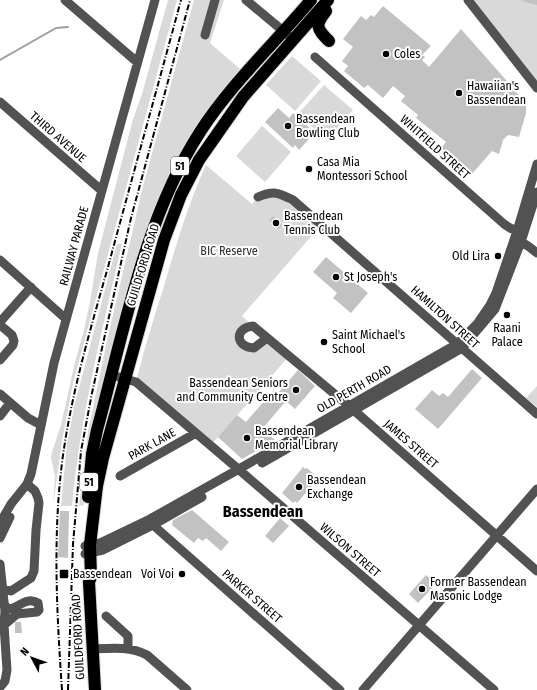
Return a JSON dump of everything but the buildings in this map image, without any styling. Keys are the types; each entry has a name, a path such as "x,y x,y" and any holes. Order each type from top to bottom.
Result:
{"highway":[{"name":"GUILDFORD ROAD","path":"95,690 89,582 86,579 88,549 97,486 164,240 181,195 199,160 223,124 288,36 311,0"},
{"name":"GUILDFORD ROAD","path":"88,549 86,528 92,454 142,262 166,197 181,163 201,131 225,98 288,36 328,0"},
{"path":"329,40 319,31 318,22 334,0"}],"street":[{"path":"65,0 138,62"},
{"name":"RAILWAY PARADE","path":"0,523 27,484 32,470 54,363 154,0"},
{"path":"205,35 215,0"},
{"path":"246,0 288,36"},
{"path":"468,0 537,88"},
{"name":"WHITFIELD STREET","path":"315,57 504,224 517,231"},
{"name":"THIRD AVENUE","path":"0,102 101,190"},
{"name":"OLD PERTH ROAD","path":"460,346 490,305 496,293 517,231 537,164"},
{"name":"HAMILTON STREET","path":"258,196 271,192 279,193 293,200 537,414"},
{"name":"OLD PERTH ROAD","path":"88,549 151,522 242,472 470,341 495,309 521,242 537,192"},
{"path":"517,231 521,242 537,253"},
{"path":"0,260 66,319"},
{"path":"0,322 31,287"},
{"path":"0,325 12,335 14,340 13,345 0,360"},
{"name":"JAMES STREET","path":"267,338 352,408 537,571"},
{"name":"WILSON STREET","path":"112,375 136,382 494,690"},
{"path":"0,394 28,418 41,424"},
{"path":"0,416 10,403"},
{"name":"PARK LANE","path":"120,476 196,433"},
{"path":"1,589 11,591 31,578 34,571 39,503 35,491 27,484"},
{"path":"363,690 537,489"},
{"name":"RAILWAY PARADE","path":"0,538 13,512 18,497"},
{"name":"PARKER STREET","path":"151,522 340,690"},
{"path":"0,564 2,610 2,666 0,677"},
{"path":"2,610 12,609 22,602 33,601 38,603 39,608 37,612 14,615 4,624"},
{"path":"2,610 7,670 5,681 0,687 3,690"},
{"path":"106,616 128,636 128,648"},
{"path":"92,649 128,648 148,655 187,690"}],"green space":[{"path":"168,0 177,0 73,383 62,441 53,506 55,476 51,458 52,452 61,425 83,334 98,253 133,119 142,94"},
{"path":"194,0 224,0 210,43 240,69 213,107 162,194 84,490 84,505 79,506 88,432 106,345 143,186"},
{"path":"468,0 537,0 537,88"},
{"path":"292,56 321,81 295,111 266,85"},
{"path":"324,85 353,110 327,140 298,114"},
{"path":"262,126 291,152 265,182 236,156"},
{"name":"BIC Reserve","path":"206,165 252,204 258,197 279,193 321,225 242,316 253,326 241,331 246,348 267,338 289,356 211,445 136,382 178,240"},
{"path":"117,244 122,244 86,407 80,440 72,506 61,506 67,444 75,403"},
{"path":"537,386 537,407 526,398"}],"waterway":[{"path":"0,60 56,28 68,27"}],"railway":[{"path":"62,690 57,608 56,553 61,471 69,419 87,343 181,0"},
{"path":"68,690 73,544 81,451 92,393 131,218 190,0"}],"place":[{"name":"Coles","path":"386,54"},
{"name":"Hawaiian's Bassendean","path":"459,93"},
{"name":"Bassendean Bowling Club","path":"288,126"},
{"name":"Casa Mia Montessori School","path":"309,169"},
{"name":"Bassendean Tennis Club","path":"276,223"},
{"name":"Old Lira","path":"498,256"},
{"name":"St Joseph's","path":"336,277"},
{"name":"Raani Palace","path":"507,315"},
{"name":"Saint Michael's School","path":"324,342"},
{"name":"Bassendean Seniors and Community Centre","path":"296,390"},
{"name":"Bassendean Memorial Library","path":"247,438"},
{"name":"Bassendean Exchange","path":"299,487"},
{"name":"Bassendean","path":"64,574"},
{"name":"Voi Voi","path":"182,574"},
{"name":"Former Bassendean Masonic Lodge","path":"422,589"}],"district":[{"name":"Bassendean","path":"263,511"}]}
